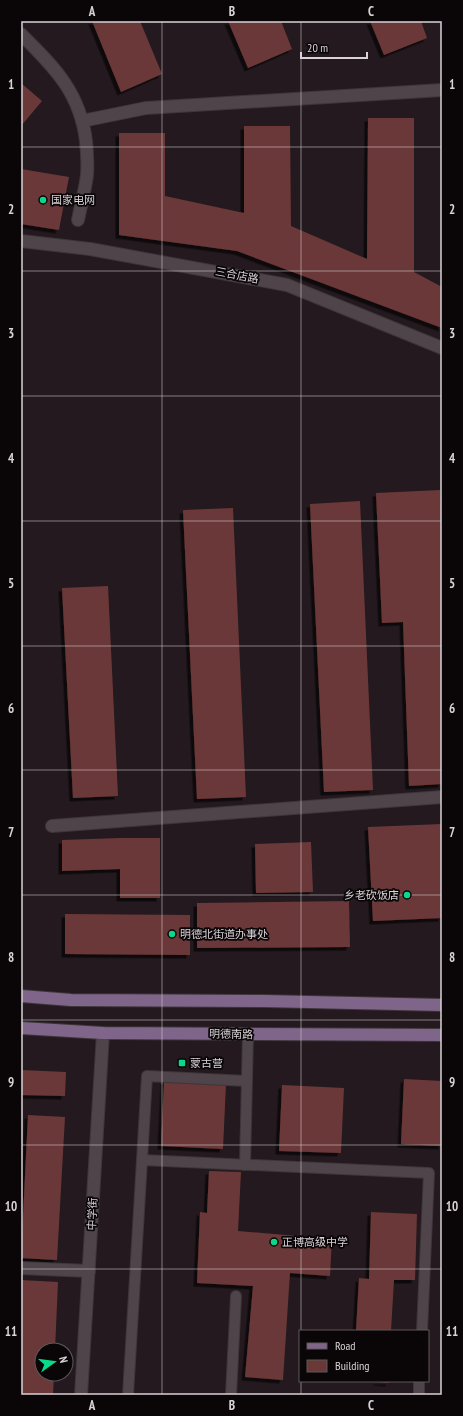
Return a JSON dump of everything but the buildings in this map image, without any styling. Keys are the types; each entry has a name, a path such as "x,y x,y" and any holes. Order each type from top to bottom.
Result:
{"main road":[{"path":"21,996 71,1000 264,1001 442,1005"},
{"name":"明德南路","path":"21,1028 103,1033 442,1035"}],"street":[{"path":"21,34 46,58 63,78 80,111 87,153 87,174 78,220"},
{"path":"82,121 146,108 442,90"},
{"name":"三合店路","path":"21,241 90,249 287,284 442,348"},
{"path":"52,826 442,797"},
{"name":"中学街","path":"81,1395 103,1033"},
{"path":"21,1268 89,1271"}],"lane":[{"path":"245,1165 248,1034"},
{"path":"128,1395 147,1076 247,1081"},
{"path":"142,1160 429,1174 422,1330"},
{"path":"231,1395 236,1296"},
{"path":"419,1382 419,1395"}],"place":[{"name":"国家电网","path":"43,200"},
{"name":"乡老砍饭店","path":"407,895"},
{"name":"明德北街道办事处","path":"172,934"},
{"name":"蒙古营","path":"182,1063"},
{"name":"正博高级中学","path":"274,1242"}]}
